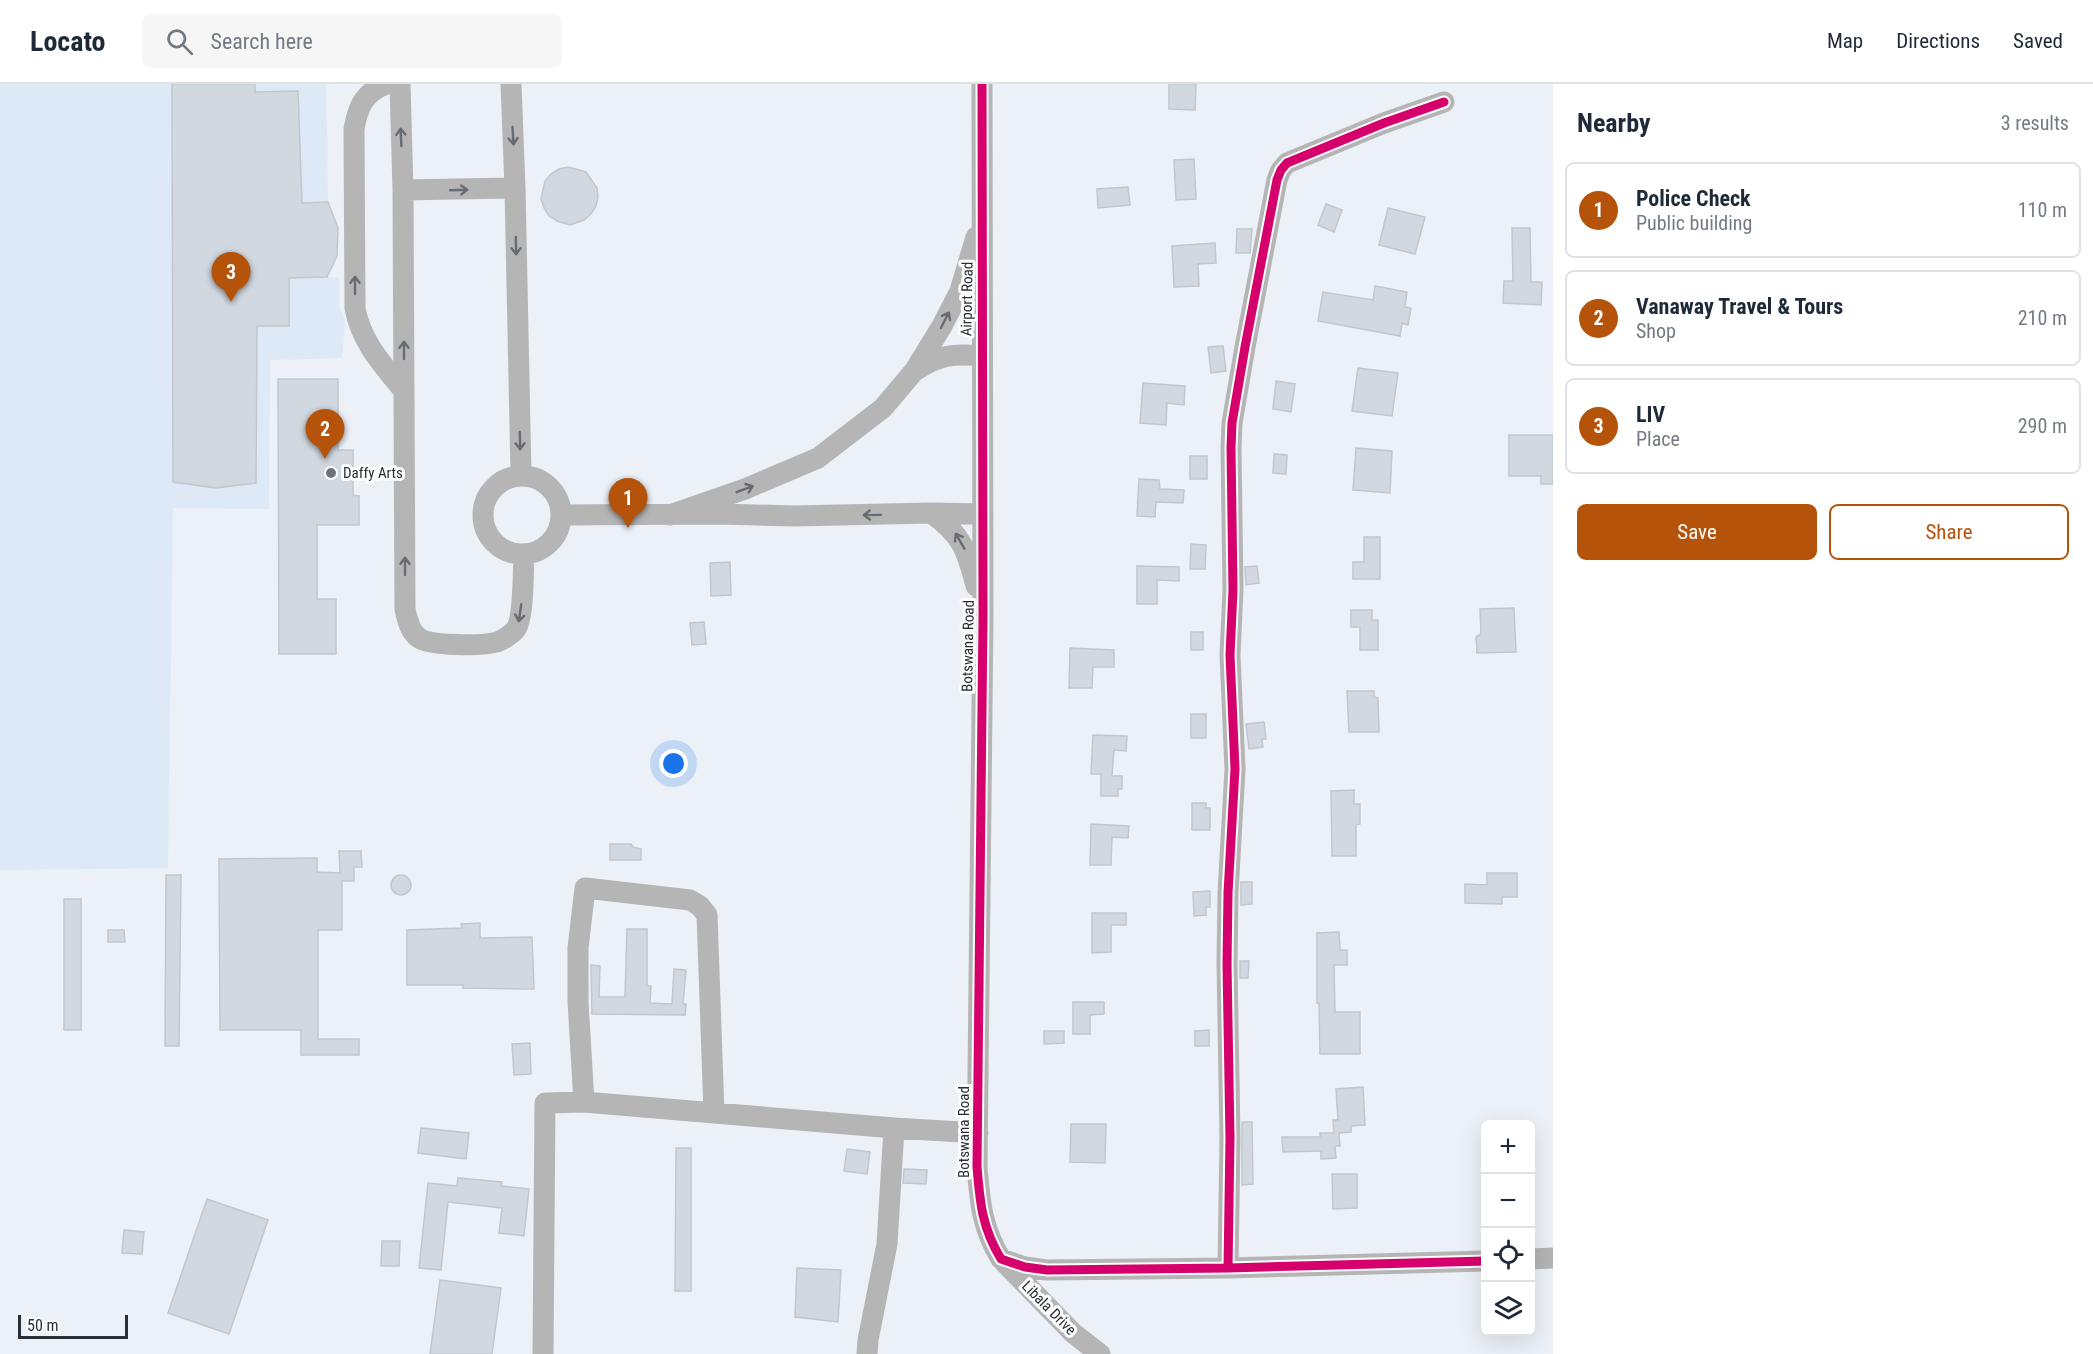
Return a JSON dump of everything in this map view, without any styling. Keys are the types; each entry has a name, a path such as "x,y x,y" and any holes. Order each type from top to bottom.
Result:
{"street":[{"path":"386,84 373,89 363,100 356,116 354,129 355,308 358,325 366,344 404,391"},
{"path":"400,84 403,190 405,609 412,630 417,637 427,641 449,643 497,642 508,636 516,629 521,619 524,555"},
{"path":"511,84 521,476"},
{"name":"Airport Road","path":"981,84 983,514"},
{"path":"1228,1268 1230,1138 1228,882 1235,769 1230,655 1233,590 1231,448 1232,423 1245,347 1277,180 1281,170 1287,163 1320,149 1444,102"},
{"path":"403,190 515,188"},
{"path":"670,514 745,489 818,458 883,408 915,370 942,327 960,291 983,214"},
{"path":"915,370 931,360 946,356 959,354 981,356"},
{"path":"521,476 534,477 554,491 560,502 561,515 561,525 551,542 543,549 524,555 511,554 498,547 489,537 483,524 482,510 495,485 507,478 521,476"},
{"path":"931,513 950,526 962,545 973,572 983,617"},
{"path":"561,515 983,514"},
{"name":"Botswana Road","path":"983,514 977,1167 983,1220 989,1240 1001,1259"},
{"path":"584,1101 578,1002 578,948 585,888 690,900 700,906 707,915 714,1113"},
{"path":"543,1354 545,1103 584,1101 894,1128 978,1133"},
{"path":"867,1354 887,1244 894,1128"},
{"path":"1535,1259 1553,1258"},
{"path":"1001,1259 1025,1267 1047,1270 1481,1261"},
{"name":"Libala Drive","path":"1001,1259 1073,1333 1100,1354"}],"shaded area":[{"path":"0,84 326,84 328,202 338,228 337,256 328,277 339,278 339,307 345,321 342,358 270,360 269,509 173,508 168,868 0,870"}],"building":[{"path":"172,84 255,84 255,92 298,91 302,203 328,202 338,228 337,256 327,277 289,278 289,326 257,326 256,483 216,488 173,482"},
{"path":"1169,84 1196,84 1195,110 1169,109"},
{"path":"1194,159 1196,199 1176,200 1174,160"},
{"path":"568,167 586,172 597,188 598,197 591,214 584,220 570,225 549,216 541,199 545,181 559,169"},
{"path":"1128,187 1130,205 1098,208 1097,189"},
{"path":"1326,204 1342,210 1334,232 1318,225"},
{"path":"1388,208 1425,217 1415,254 1379,245"},
{"path":"1512,228 1530,228 1531,282 1542,282 1541,305 1503,303 1504,281 1513,281"},
{"path":"1237,229 1252,229 1250,253 1236,253"},
{"path":"1215,243 1216,263 1198,264 1199,286 1174,287 1172,246"},
{"path":"1375,286 1407,292 1405,307 1411,308 1408,325 1402,323 1400,336 1318,321 1323,292 1373,300"},
{"path":"1223,346 1226,371 1211,373 1208,347"},
{"path":"1358,368 1398,373 1392,416 1352,411"},
{"path":"278,379 338,379 338,450 353,450 353,495 359,496 359,525 317,525 317,599 336,599 336,654 279,654"},
{"path":"1276,381 1295,384 1291,412 1273,409"},
{"path":"1143,383 1185,386 1184,405 1167,403 1166,425 1140,423"},
{"path":"1509,435 1553,435 1553,484 1541,484 1541,476 1509,476"},
{"path":"1356,448 1392,451 1390,493 1353,490"},
{"path":"1274,454 1287,455 1286,474 1273,473"},
{"path":"1190,456 1207,456 1207,479 1190,479"},
{"path":"1139,479 1159,480 1160,489 1184,490 1183,503 1156,502 1155,517 1137,516"},
{"path":"1364,537 1380,537 1380,579 1353,579 1353,562 1364,562"},
{"path":"1191,544 1206,545 1205,569 1190,569"},
{"path":"730,562 731,595 711,596 710,563"},
{"path":"1137,566 1179,567 1179,581 1157,580 1157,604 1137,604"},
{"path":"1257,566 1259,583 1246,585 1245,567"},
{"path":"1514,608 1516,652 1477,653 1476,637 1481,634 1480,609"},
{"path":"1351,610 1372,610 1372,620 1378,620 1378,650 1360,650 1360,627 1351,627"},
{"path":"704,622 706,644 692,645 690,623"},
{"path":"1191,632 1203,632 1203,650 1191,650"},
{"path":"1070,648 1114,650 1114,667 1093,667 1092,688 1069,688"},
{"path":"1347,691 1374,691 1374,697 1378,698 1379,732 1349,732"},
{"path":"1191,714 1206,714 1206,738 1191,738"},
{"path":"1264,722 1266,739 1262,739 1263,747 1249,749 1246,724"},
{"path":"1093,735 1127,736 1126,751 1114,750 1112,776 1122,776 1122,789 1118,789 1118,796 1101,796 1101,774 1091,774"},
{"path":"1354,790 1354,804 1360,804 1360,824 1356,825 1356,856 1332,856 1331,791"},
{"path":"1192,803 1206,803 1206,808 1210,808 1210,830 1192,830"},
{"path":"1091,824 1129,826 1128,838 1112,837 1111,865 1090,865"},
{"path":"610,844 631,844 641,849 641,860 610,860"},
{"path":"339,851 361,851 362,867 354,867 354,881 342,881 342,930 318,930 318,1039 359,1039 359,1055 301,1055 301,1030 220,1030 219,859 317,858 317,872 340,873"},
{"path":"1487,873 1517,873 1517,897 1502,897 1502,904 1465,903 1465,884 1487,885"},
{"path":"166,875 181,875 179,1046 165,1046"},
{"path":"401,875 408,878 411,885 408,892 401,895 394,892 391,885 394,878"},
{"path":"1241,882 1252,882 1252,904 1241,905"},
{"path":"1210,891 1210,907 1206,907 1206,915 1194,916 1193,892"},
{"path":"64,899 81,899 81,1030 64,1030"},
{"path":"1092,913 1126,913 1126,925 1111,925 1111,952 1092,953"},
{"path":"480,923 480,938 532,937 534,989 407,985 407,930 462,928 461,924"},
{"path":"627,929 647,929 647,986 651,986 650,1003 672,1004 674,969 686,970 683,1004 686,1004 685,1015 592,1014 591,965 600,966 599,997 625,997"},
{"path":"108,930 124,930 125,942 108,942"},
{"path":"1339,932 1340,950 1347,950 1347,965 1334,965 1335,1012 1360,1012 1360,1054 1320,1054 1317,933"},
{"path":"1240,961 1249,961 1248,978 1240,978"},
{"path":"1073,1002 1104,1002 1104,1014 1090,1015 1090,1034 1073,1034"},
{"path":"1209,1030 1209,1046 1195,1046 1195,1031"},
{"path":"1044,1031 1064,1031 1064,1043 1044,1044"},
{"path":"530,1043 531,1074 514,1075 512,1044"},
{"path":"1363,1087 1365,1125 1351,1126 1351,1132 1339,1133 1340,1146 1335,1146 1336,1158 1321,1159 1321,1151 1283,1152 1282,1137 1320,1137 1320,1133 1334,1133 1333,1120 1338,1120 1336,1089"},
{"path":"1242,1122 1252,1122 1253,1184 1242,1185"},
{"path":"1071,1124 1106,1124 1105,1163 1070,1162"},
{"path":"421,1128 469,1133 466,1159 418,1153"},
{"path":"676,1148 691,1148 691,1291 675,1291"},
{"path":"847,1149 870,1152 867,1174 844,1171"},
{"path":"904,1169 927,1170 926,1184 903,1183"},
{"path":"1332,1174 1357,1174 1357,1208 1333,1209"},
{"path":"458,1178 502,1182 501,1186 529,1189 524,1236 499,1233 502,1208 448,1202 441,1270 419,1268 428,1183 457,1186"},
{"path":"207,1199 268,1220 229,1334 168,1313"},
{"path":"124,1230 144,1232 142,1254 122,1253"},
{"path":"382,1241 400,1241 399,1266 381,1266"},
{"path":"797,1268 841,1270 838,1322 795,1317"},
{"path":"440,1280 501,1288 492,1354 430,1354"}],"cycle path":[{"path":"982,84 983,617 977,1167 981,1204 990,1237 1001,1259 1025,1267 1047,1270 1481,1261"},
{"path":"1228,1268 1230,1138 1227,964 1228,893 1235,769 1230,655 1233,590 1231,448 1232,423 1245,347 1277,180 1281,170 1287,163 1384,123 1444,102"}],"place":[{"name":"LIV","path":"231,302"},
{"name":"Vanaway Travel & Tours","path":"325,459"},
{"name":"Daffy Arts","path":"331,473"},
{"name":"Police Check","path":"628,528"}]}
